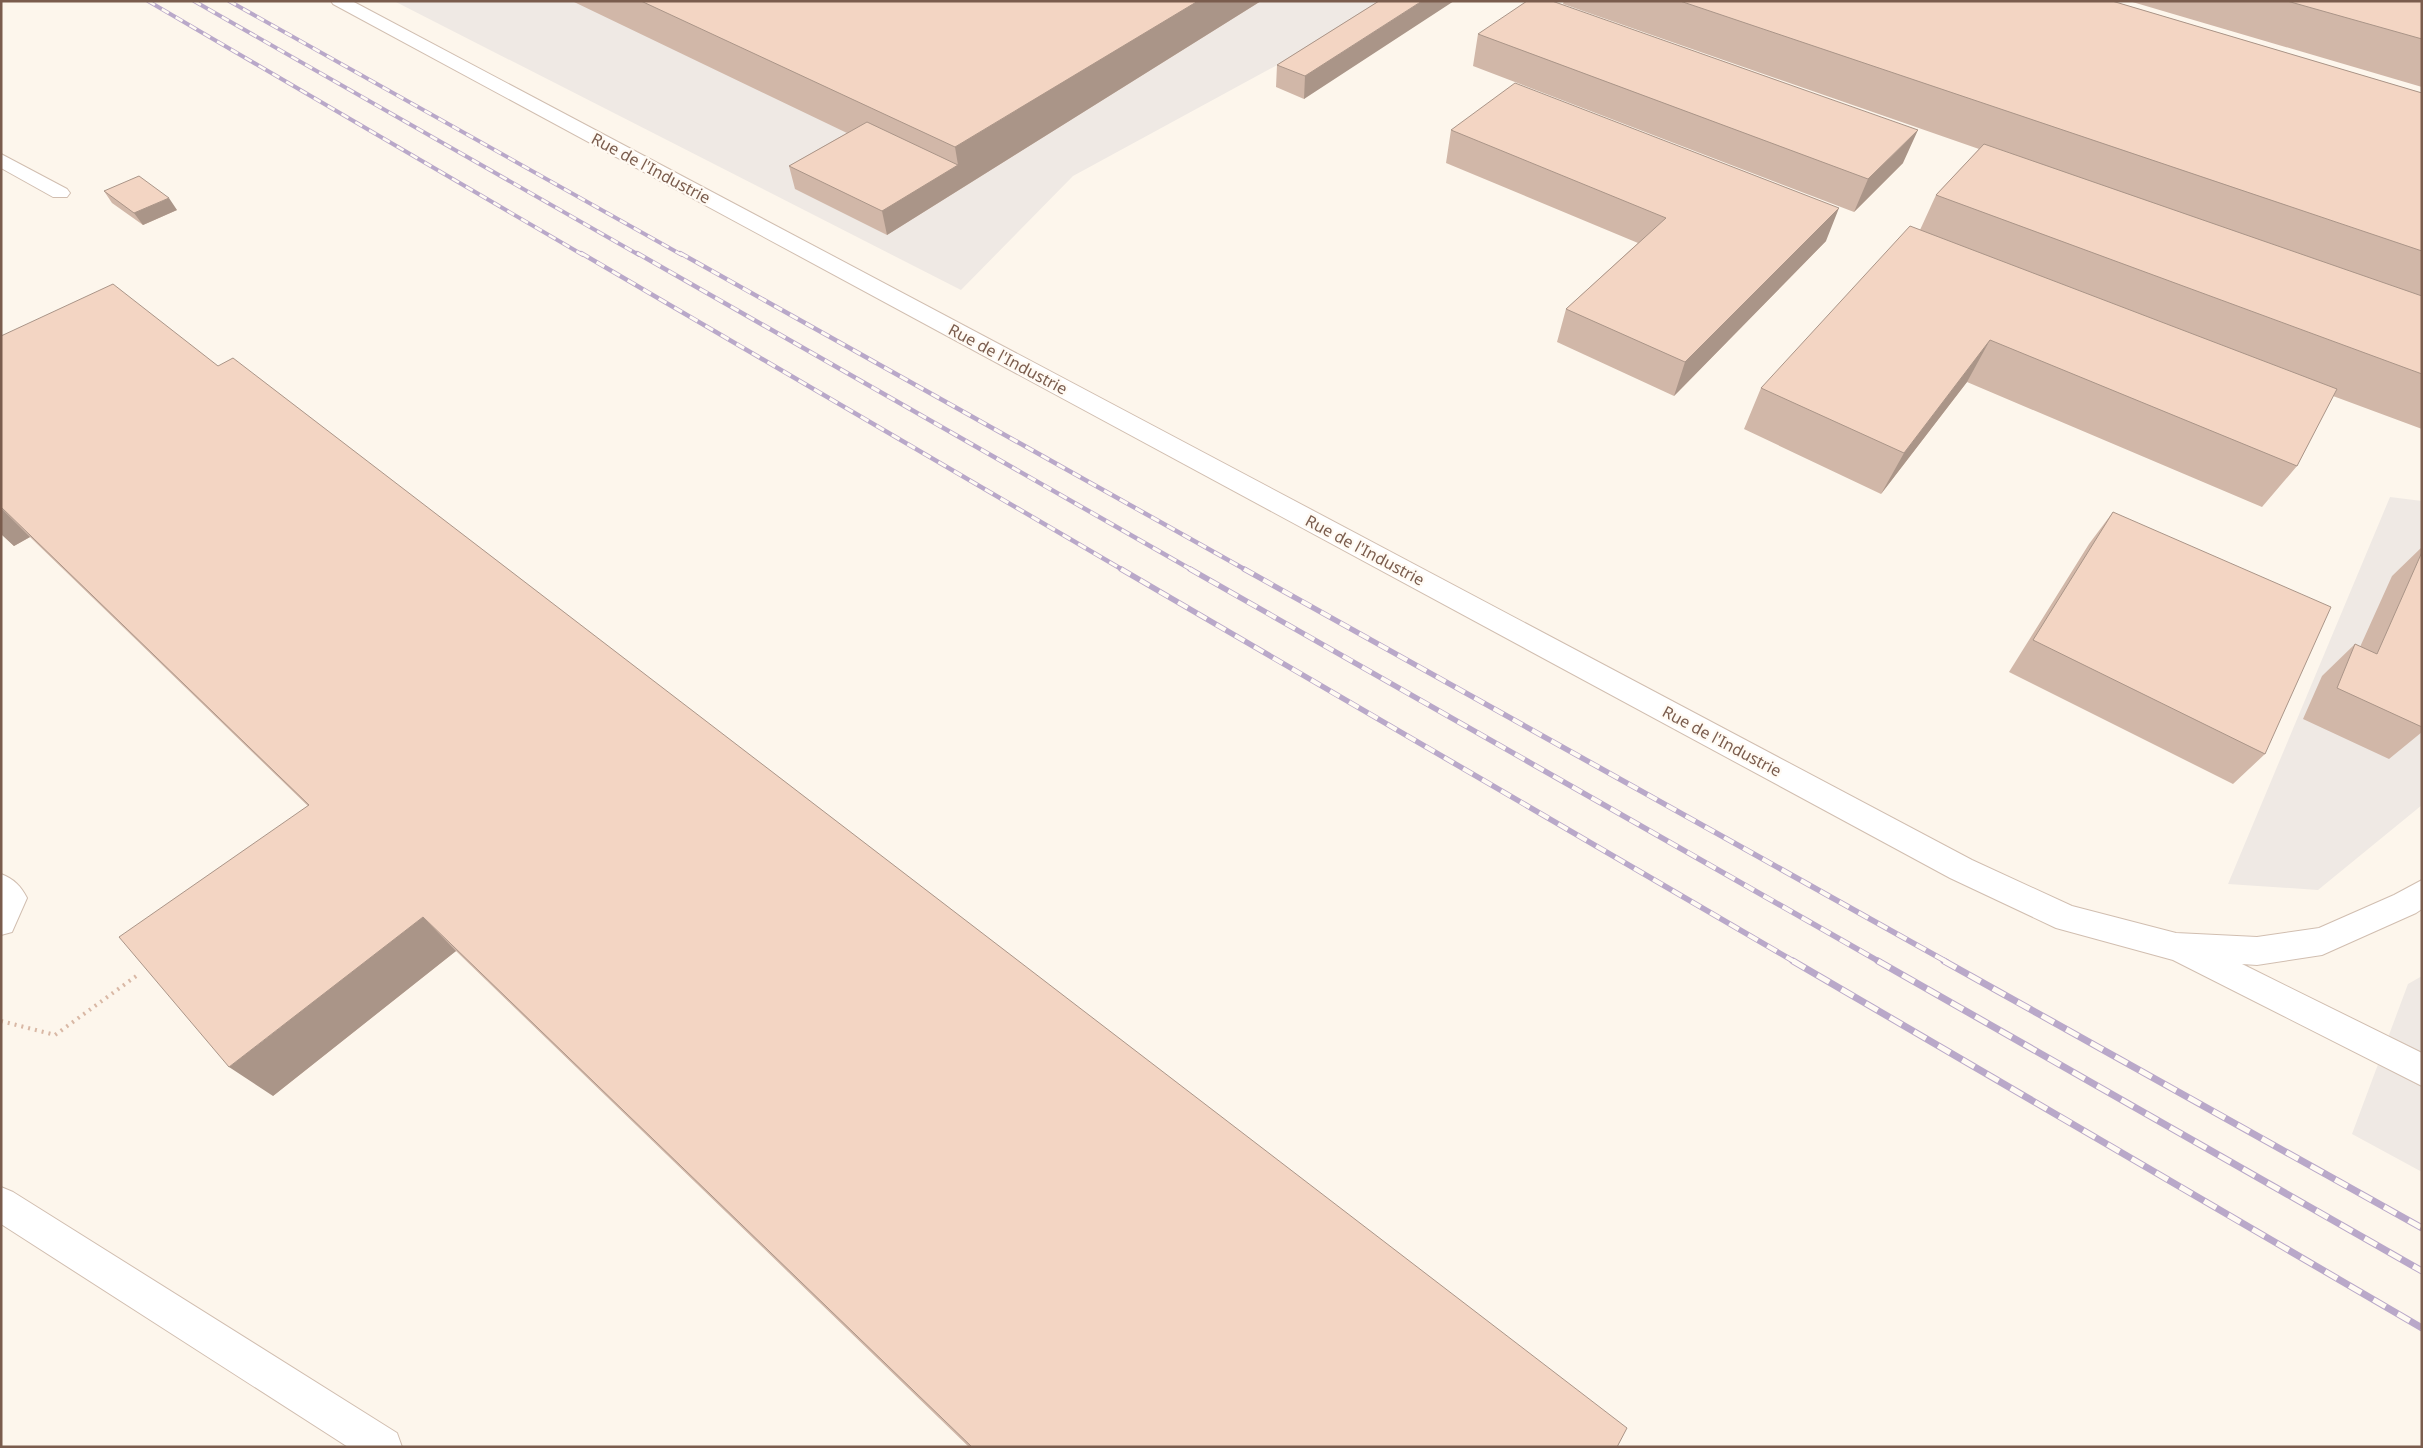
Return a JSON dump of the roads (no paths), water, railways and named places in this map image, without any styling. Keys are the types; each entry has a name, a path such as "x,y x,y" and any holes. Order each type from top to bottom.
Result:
{"street":[{"name":"Rue de l'Industrie","path":"339,1 1960,869 2067,918 2176,947 2257,950 2322,941 2405,904 2422,894"},
{"path":"1,160 60,193"},
{"path":"1,886 12,898 1,922"},
{"path":"2176,947 2422,1070"},
{"path":"1,1204 383,1447"}],"railway":[{"path":"148,1 583,255"},
{"path":"194,1 639,255"},
{"path":"229,1 682,255"},
{"path":"581,253 1123,570"},
{"path":"637,253 1192,570"},
{"path":"680,253 1246,570"},
{"path":"1121,569 1795,962"},
{"path":"1190,569 1880,962"},
{"path":"1244,569 1947,962"},
{"path":"1793,961 2422,1328"},
{"path":"1878,961 2422,1271"},
{"path":"1944,961 2422,1228"}]}
